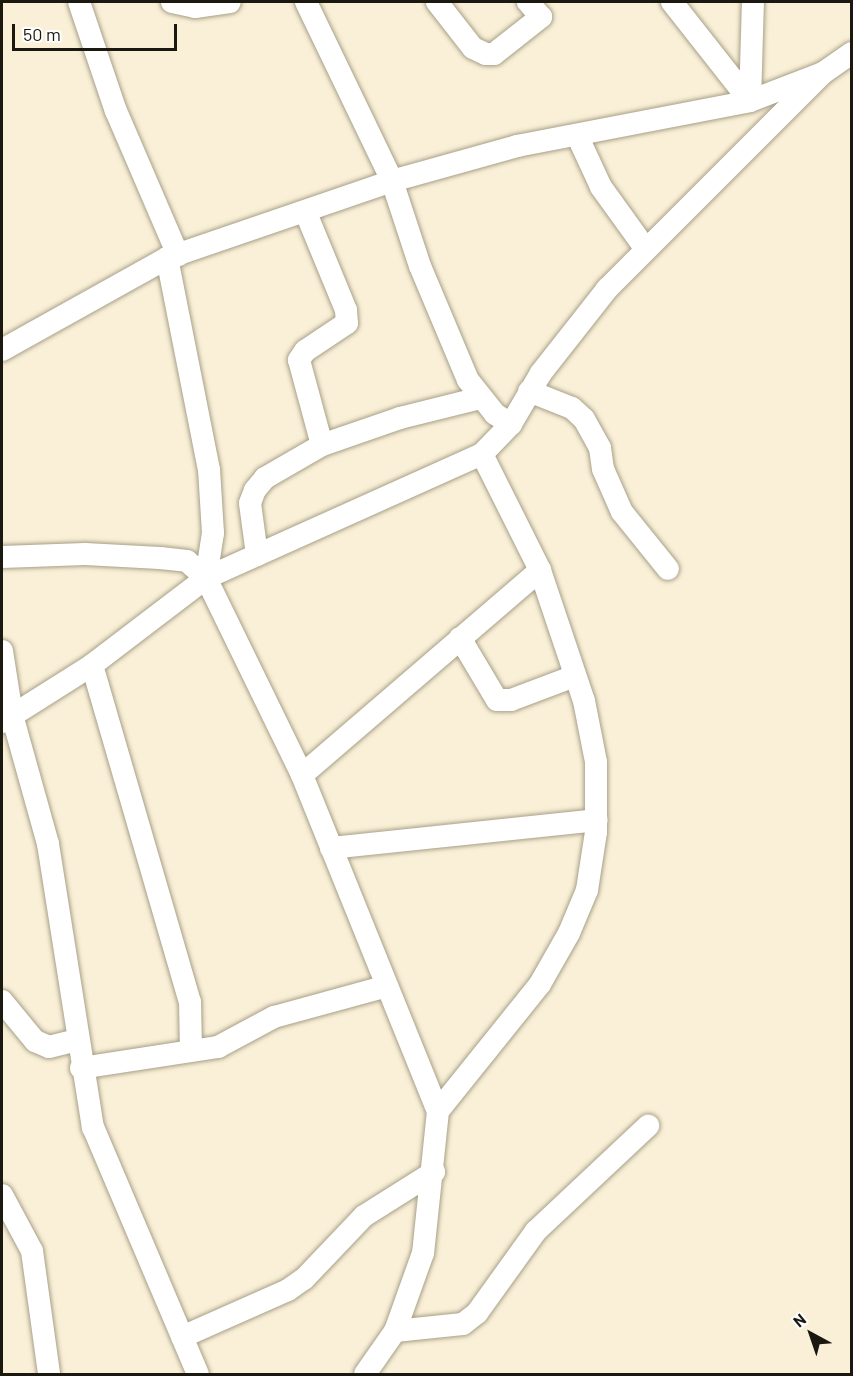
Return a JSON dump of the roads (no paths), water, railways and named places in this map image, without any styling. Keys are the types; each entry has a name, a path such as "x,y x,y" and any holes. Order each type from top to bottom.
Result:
{"street":[{"path":"79,2 116,111 172,257 209,470 213,533 206,578"},
{"path":"172,2 195,7 230,2"},
{"path":"306,2 392,181 420,266 458,358 480,398 511,424"},
{"path":"437,2 473,48 486,54 494,54 541,17 528,2"},
{"path":"672,2 750,101"},
{"path":"750,101 753,2"},
{"path":"7,718 92,665 206,578 482,454 511,424 529,391 561,346 645,248 824,73 852,53"},
{"path":"2,350 172,257 306,213 392,181 518,146 750,101 824,73"},
{"path":"577,135 601,187 645,248"},
{"path":"306,213 346,310 347,323 299,360 322,445"},
{"path":"529,391 572,408 584,419 600,448 603,469 622,512 668,569"},
{"path":"257,555 250,503 255,490 265,478 322,445 400,418 480,398"},
{"path":"438,1111 520,1011 569,933 587,890 597,820 596,762 575,676 540,570 482,454"},
{"path":"2,558 85,554 187,561 206,578 302,775 438,1111 434,1172 423,1253 395,1331 365,1374"},
{"path":"302,775 540,570"},
{"path":"460,638 496,700 511,700 575,676"},
{"path":"2,651 7,718 48,844 81,1068 93,1128 198,1374"},
{"path":"92,665 190,1002 191,1050"},
{"path":"331,848 597,820"},
{"path":"81,1068 218,1047 274,1017 387,986"},
{"path":"2,1001 35,1041 49,1047 77,1040"},
{"path":"395,1331 463,1324 477,1313 536,1231 648,1126"},
{"path":"182,1337 288,1290 304,1279 364,1216 434,1172"},
{"path":"3,1201 32,1251 49,1374"}]}
